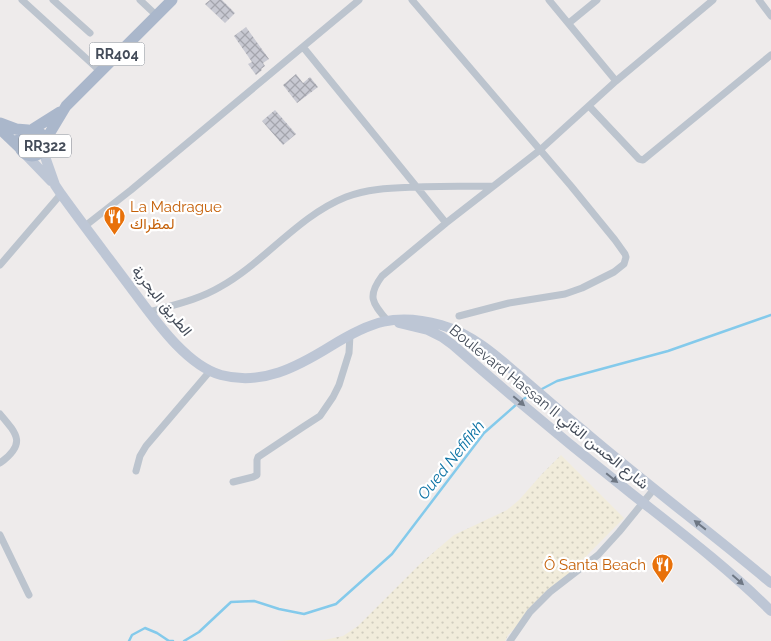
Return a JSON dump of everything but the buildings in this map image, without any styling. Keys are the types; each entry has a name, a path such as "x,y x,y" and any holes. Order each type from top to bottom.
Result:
{"main road":[{"name":"RR404","path":"44,146 63,110 156,15 165,2"},
{"name":"RR404","path":"31,129 63,110"},
{"name":"RR322","path":"0,123 16,129 31,129 41,133 58,190"},
{"name":"RR322","path":"0,129 23,151 58,190"},
{"name":"RR322","path":"31,129 24,132 19,139 23,151 32,156 38,155 44,146"},
{"name":"الطريق البحرية","path":"58,190 165,332 184,351 210,372 236,378 261,378 274,375 318,354 350,334 387,320"},
{"name":"Boulevard Hassan II شارع الحسن الثاني","path":"387,320 406,319 441,325 467,336 485,348 771,584"},
{"name":"Boulevard Hassan II شارع الحسن الثاني","path":"387,320 428,330 442,337 574,448 711,556 771,611"}],"street":[{"path":"22,0 100,71"},
{"path":"53,0 90,33"},
{"path":"140,0 156,15"},
{"path":"85,226 359,0"},
{"path":"412,0 615,240 625,254 626,260 620,268 604,278 565,294 508,303 459,316"},
{"path":"549,0 616,81"},
{"path":"569,23 597,0"},
{"path":"387,320 373,300 373,291 382,276 446,223 540,150 616,81 713,0"},
{"path":"759,0 771,16"},
{"path":"303,47 446,223"},
{"path":"589,106 639,159 643,160 771,55"},
{"path":"149,312 200,297 220,287 251,266 327,206 367,190 494,186"},
{"path":"0,265 58,190"},
{"path":"232,482 253,478 256,475 258,457 320,416 339,385 349,353 350,334"},
{"path":"136,471 140,456 146,446 210,372"},
{"path":"0,414 14,432 17,445 13,452 0,463"},
{"path":"510,641 530,612 550,592 598,555 654,489"},
{"path":"0,535 29,595"}],"sand":[{"path":"561,455 624,518 508,635 505,641 280,641 324,640 343,636 358,626 420,564 454,535 507,510 519,500"}],"waterway":[{"name":"Oued Nefifikh","path":"540,390 557,381 668,351 771,315"},
{"name":"Oued Nefifikh","path":"522,400 535,392"},
{"name":"Oued Nefifikh","path":"184,641 199,632 231,602 254,601 304,614 336,604 392,554 484,433 518,403"},
{"name":"Oued Nefifikh","path":"129,641 132,635 145,628 169,641 173,641"}],"place":[{"name":"La Madrague لمظراك","path":"114,235"},
{"name":"Ô Santa Beach","path":"662,584"}]}
